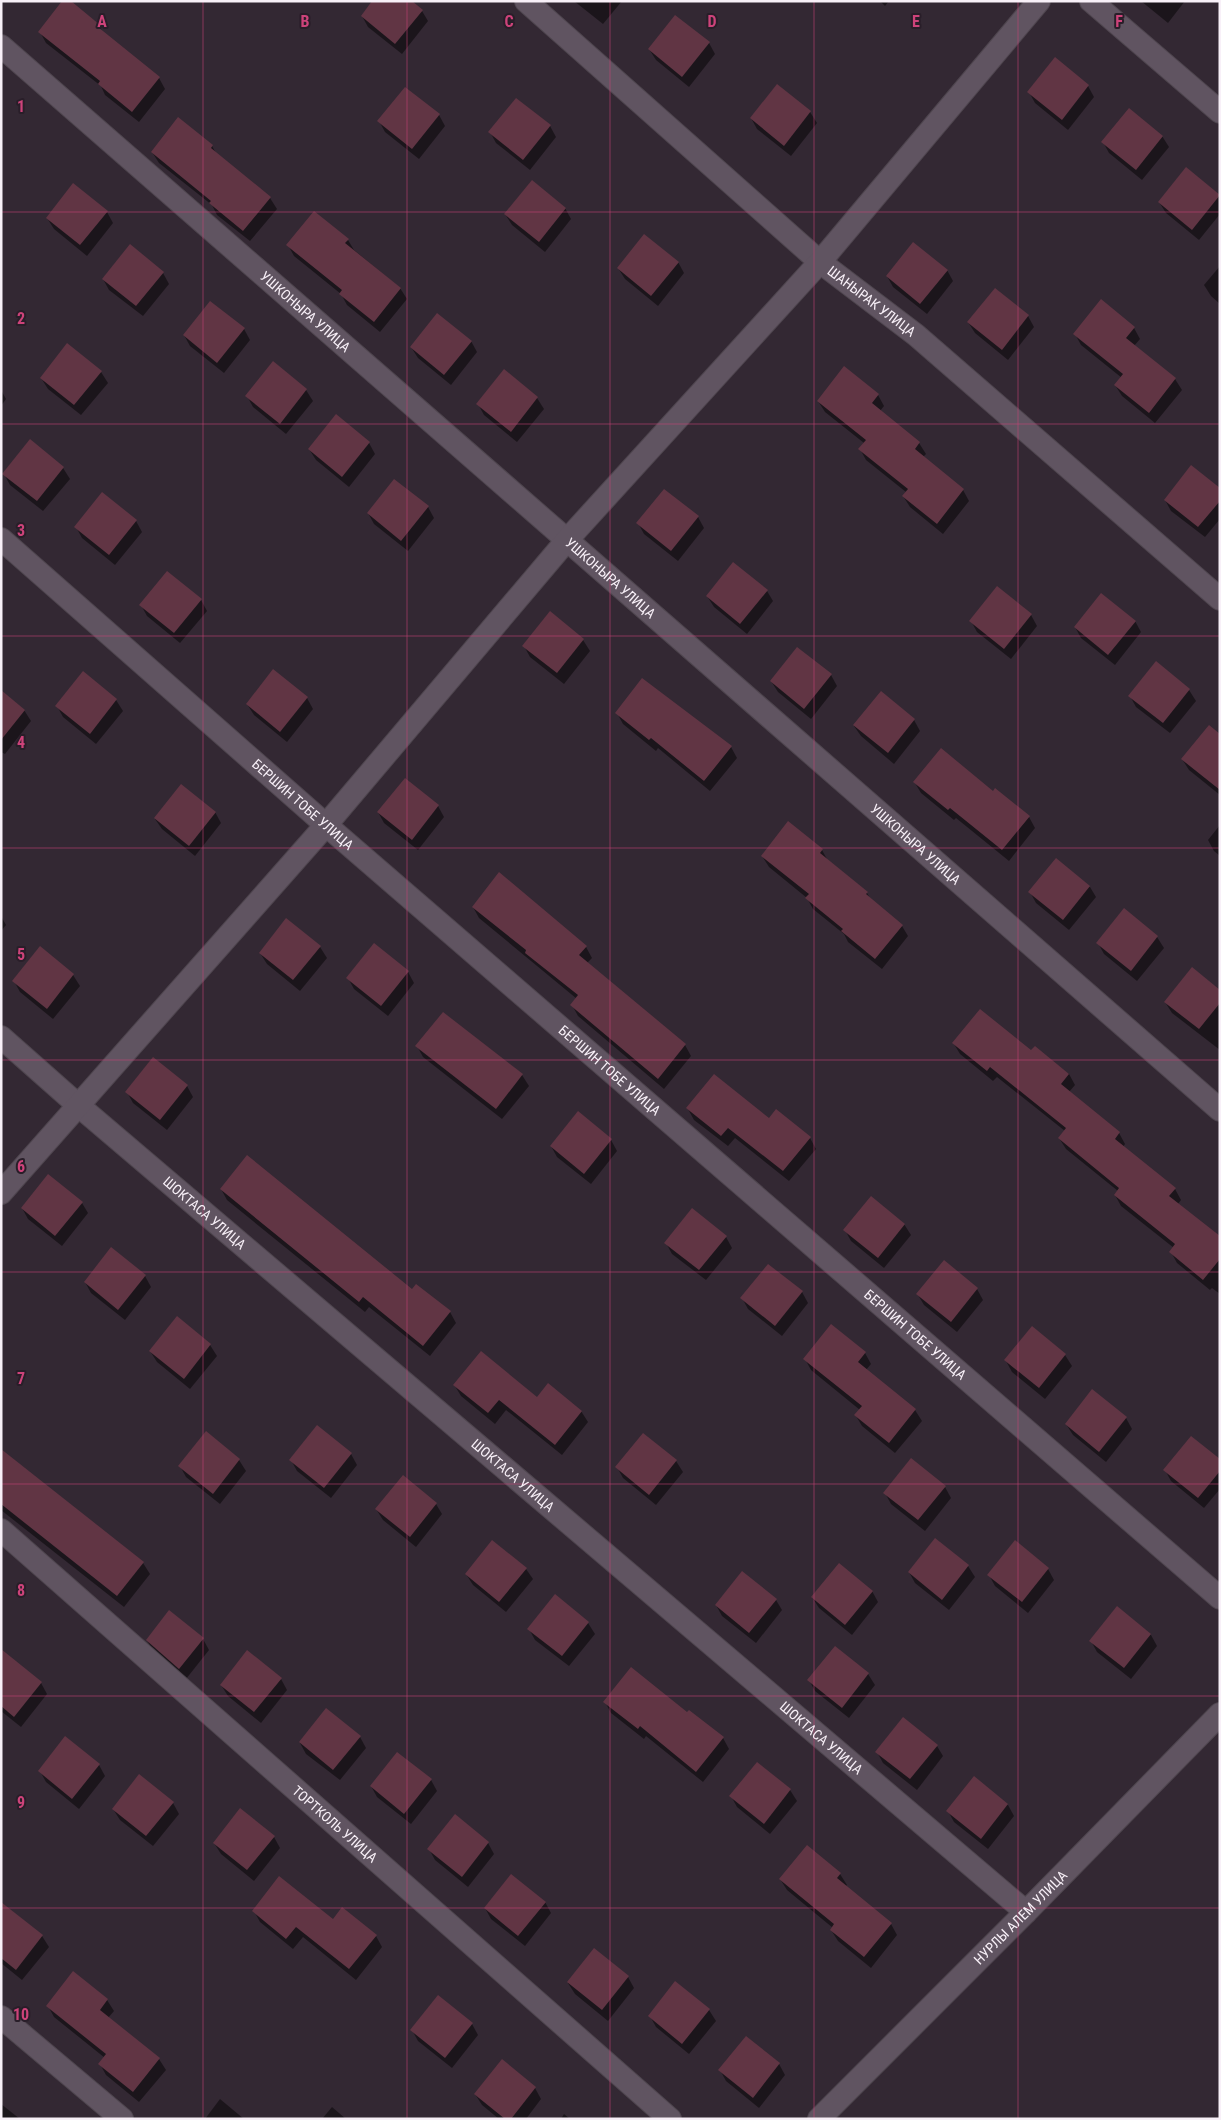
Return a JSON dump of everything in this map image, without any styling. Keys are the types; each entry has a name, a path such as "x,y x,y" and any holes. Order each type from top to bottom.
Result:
{"street":[{"name":"ШАНЫРАК УЛИЦА","path":"526,1 820,262 916,335 1220,599"},
{"path":"1,1193 326,825 567,540 820,262 1039,1"},
{"path":"1091,1 1220,112"},
{"name":"УШКОНЫРА УЛИЦА","path":"1,46 1220,1110"},
{"name":"БЕРШИН ТОБЕ УЛИЦА","path":"1,539 326,825 1220,1598"},
{"name":"ШОКТАСА УЛИЦА","path":"1,1037 79,1106 1026,1912"},
{"name":"ТОРТКОЛЬ УЛИЦА","path":"1,1530 670,2119"},
{"name":"НУРЛЫ АЛЕМ УЛИЦА","path":"819,2119 1220,1714"},
{"path":"1,2017 122,2119"}],"building":[{"path":"62,1 71,1 100,25 98,27 160,77 132,112 98,84 100,81 38,32"},
{"path":"372,1 412,1 423,10 395,44 361,16"},
{"path":"675,15 710,42 682,77 648,49"},
{"path":"1055,57 1089,85 1062,120 1027,92"},
{"path":"777,84 811,111 784,146 750,118"},
{"path":"405,87 440,114 412,149 377,121"},
{"path":"516,98 551,125 523,160 488,132"},
{"path":"1129,108 1163,136 1136,170 1101,142"},
{"path":"178,117 213,145 211,148 271,197 243,231 209,203 211,201 151,152"},
{"path":"1186,167 1220,195 1192,230 1158,202"},
{"path":"532,180 566,208 539,242 504,214"},
{"path":"73,183 108,211 80,245 46,218"},
{"path":"314,211 349,239 345,243 401,288 374,322 339,294 342,290 286,245"},
{"path":"644,234 679,262 651,296 617,268"},
{"path":"913,242 948,270 920,304 886,276"},
{"path":"130,244 164,272 136,306 102,279"},
{"path":"995,288 1029,315 1002,350 967,322"},
{"path":"1101,299 1135,327 1126,338 1176,378 1149,413 1114,385 1123,374 1073,334"},
{"path":"210,301 245,328 217,363 183,335"},
{"path":"437,313 472,341 444,375 410,347"},
{"path":"67,343 102,371 74,405 40,378"},
{"path":"273,361 307,389 280,424 245,396"},
{"path":"844,366 879,394 872,403 920,442 915,449 964,489 937,524 902,496 908,489 858,449 866,440 817,401"},
{"path":"504,369 538,397 511,432 476,404"},
{"path":"336,414 370,442 342,477 308,449"},
{"path":"30,439 64,467 37,501 2,474"},
{"path":"1191,465 1220,488 1220,501 1198,527 1164,500"},
{"path":"394,479 429,506 401,541 367,513"},
{"path":"664,489 699,516 671,551 636,523"},
{"path":"102,492 137,520 109,555 74,527"},
{"path":"733,562 768,590 740,624 706,596"},
{"path":"167,571 202,599 174,633 139,605"},
{"path":"997,586 1032,614 1004,649 969,621"},
{"path":"1101,593 1136,621 1108,655 1074,627"},
{"path":"550,611 584,639 557,673 522,646"},
{"path":"797,647 832,674 804,709 770,681"},
{"path":"1156,661 1190,689 1163,723 1128,696"},
{"path":"273,669 308,697 280,732 246,704"},
{"path":"83,671 117,699 90,734 55,706"},
{"path":"642,678 732,746 704,781 651,738 649,740 615,713"},
{"path":"1,690 25,710 1,740"},
{"path":"881,691 915,719 888,753 853,725"},
{"path":"1209,725 1220,734 1220,790 1181,759"},
{"path":"941,748 993,791 995,788 1030,816 1002,850 950,808 948,810 913,782"},
{"path":"405,778 439,805 412,840 377,812"},
{"path":"181,784 216,812 189,846 154,818"},
{"path":"788,821 823,849 820,853 868,892 866,894 903,925 875,959 841,931 843,929 805,898 809,894 761,856"},
{"path":"1056,858 1090,886 1063,920 1028,892"},
{"path":"499,872 587,946 579,955 686,1044 658,1079 570,1005 578,995 525,953 526,950 472,907"},
{"path":"1124,908 1158,936 1131,971 1096,943"},
{"path":"286,918 321,946 293,980 259,953"},
{"path":"374,943 409,971 381,1006 346,978"},
{"path":"40,946 74,974 47,1009 12,981"},
{"path":"1192,967 1220,990 1220,1003 1199,1029 1164,1002"},
{"path":"980,1009 1031,1050 1035,1046 1069,1074 1061,1084 1120,1132 1115,1139 1176,1188 1169,1196 1220,1236 1220,1259 1203,1280 1169,1252 1175,1244 1114,1195 1119,1188 1058,1138 1066,1128 990,1067 987,1071 952,1043"},
{"path":"443,1012 523,1074 496,1109 415,1046"},
{"path":"153,1057 188,1085 160,1120 125,1092"},
{"path":"714,1074 769,1118 776,1109 811,1137 783,1171 728,1128 721,1136 686,1108"},
{"path":"578,1111 612,1139 584,1174 550,1146"},
{"path":"247,1155 412,1289 416,1284 451,1311 423,1346 363,1297 359,1302 220,1189"},
{"path":"48,1174 83,1202 55,1236 21,1208"},
{"path":"871,1196 905,1224 878,1258 843,1230"},
{"path":"692,1208 727,1236 699,1270 664,1243"},
{"path":"111,1247 146,1275 118,1310 84,1282"},
{"path":"944,1260 978,1288 951,1322 916,1294"},
{"path":"768,1264 803,1291 775,1326 740,1298"},
{"path":"177,1316 211,1344 184,1379 149,1351"},
{"path":"831,1324 866,1352 858,1362 916,1409 889,1443 854,1415 862,1406 803,1359"},
{"path":"1032,1326 1066,1354 1039,1388 1004,1360"},
{"path":"481,1351 537,1397 548,1383 582,1411 555,1445 499,1400 488,1413 453,1385"},
{"path":"1092,1389 1127,1417 1099,1452 1065,1424"},
{"path":"317,1425 352,1453 324,1488 289,1460"},
{"path":"206,1431 240,1459 213,1494 178,1466"},
{"path":"643,1433 677,1460 649,1495 615,1467"},
{"path":"1191,1436 1220,1459 1220,1471 1198,1498 1163,1470"},
{"path":"1,1449 144,1562 117,1596 1,1504"},
{"path":"911,1458 946,1486 918,1520 883,1493"},
{"path":"403,1475 437,1503 410,1537 375,1509"},
{"path":"935,1538 969,1565 942,1600 908,1572"},
{"path":"492,1540 527,1568 499,1602 465,1574"},
{"path":"1015,1540 1049,1568 1022,1602 987,1575"},
{"path":"839,1563 873,1591 845,1625 811,1597"},
{"path":"742,1571 777,1599 749,1633 715,1605"},
{"path":"555,1594 589,1622 562,1656 527,1629"},
{"path":"1117,1606 1151,1634 1124,1668 1089,1641"},
{"path":"169,1610 204,1638 179,1669 146,1640"},
{"path":"835,1646 869,1673 842,1708 807,1680"},
{"path":"1,1649 42,1682 14,1717 1,1706"},
{"path":"247,1650 282,1678 254,1712 220,1685"},
{"path":"631,1667 687,1712 689,1710 724,1737 696,1772 640,1726 638,1729 603,1702"},
{"path":"326,1708 361,1736 333,1770 299,1742"},
{"path":"903,1717 938,1745 910,1779 875,1752"},
{"path":"65,1736 100,1764 72,1799 38,1771"},
{"path":"397,1752 432,1779 404,1814 370,1786"},
{"path":"757,1762 791,1789 764,1824 729,1796"},
{"path":"139,1774 174,1802 146,1836 112,1809"},
{"path":"974,1776 1008,1804 981,1839 946,1811"},
{"path":"240,1808 275,1836 247,1870 213,1843"},
{"path":"455,1814 489,1842 462,1877 427,1849"},
{"path":"807,1845 841,1873 837,1878 892,1923 864,1957 830,1930 834,1924 779,1879"},
{"path":"511,1874 546,1902 518,1936 484,1908"},
{"path":"279,1876 333,1919 342,1907 377,1935 349,1969 296,1927 286,1939 252,1911"},
{"path":"1,1902 43,1935 16,1970 1,1958"},
{"path":"594,1948 629,1976 602,2010 567,1982"},
{"path":"73,1971 108,1999 100,2010 160,2058 133,2092 98,2064 106,2054 46,2006"},
{"path":"675,1981 710,2009 682,2044 648,2016"},
{"path":"438,1995 473,2023 445,2058 410,2030"},
{"path":"746,2036 780,2063 753,2098 718,2070"},
{"path":"502,2059 536,2087 511,2119 505,2119 474,2094"}]}
